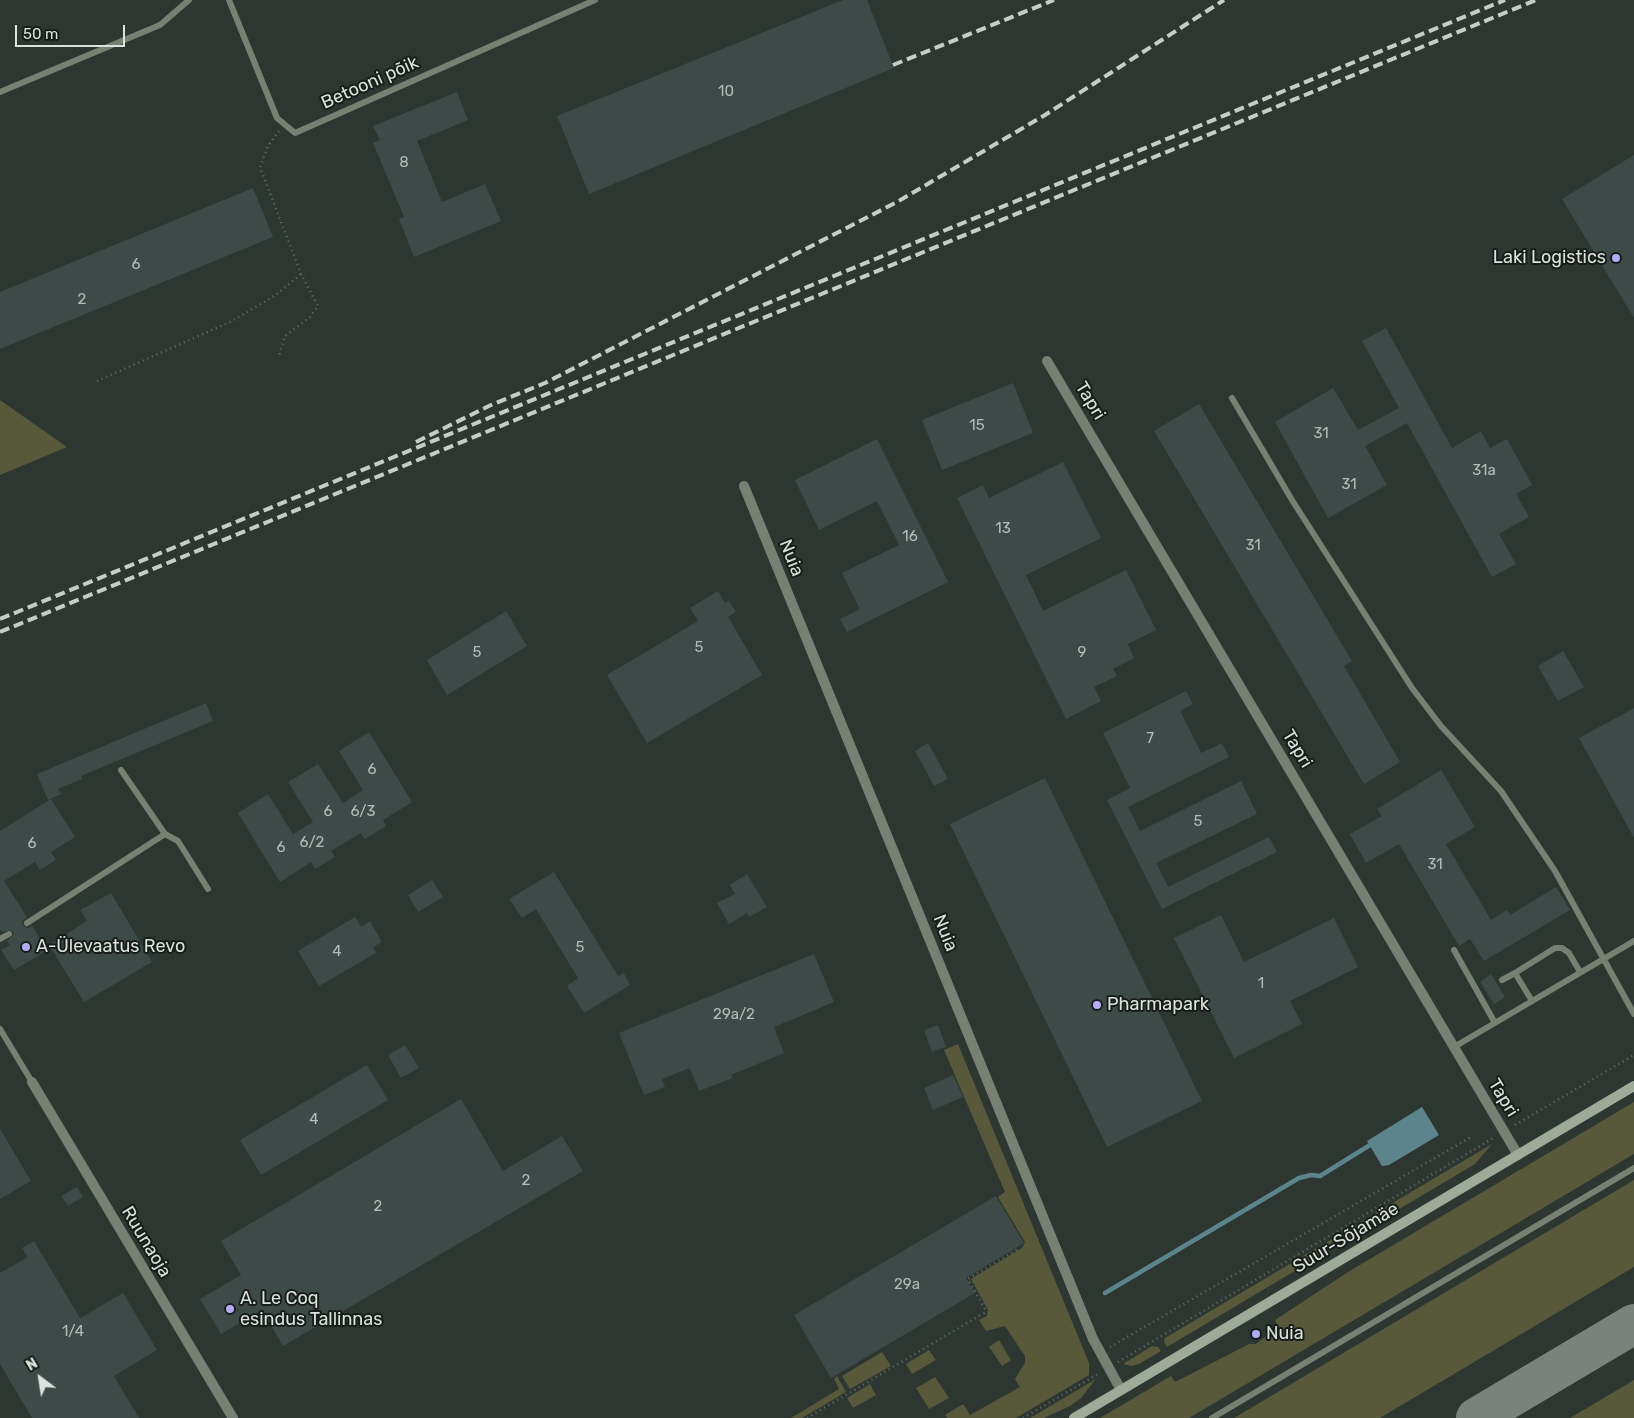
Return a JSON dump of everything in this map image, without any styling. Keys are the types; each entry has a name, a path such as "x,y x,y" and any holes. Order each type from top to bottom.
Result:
{"main road":[{"name":"Suur-Sõjamäe","path":"1074,1418 1634,1086"}],"street":[{"name":"Tapri","path":"1047,360 1518,1154"},
{"name":"Nuia","path":"744,486 1100,1352 1121,1390"},
{"name":"Ruunaoja","path":"32,1082 233,1418"}],"lane":[{"path":"0,92 160,25 190,0"},
{"path":"229,0 277,118 285,124"},
{"name":"Betooni põik","path":"285,124 295,133 595,0"},
{"path":"1232,398 1292,500 1412,688 1441,726 1501,791 1555,871 1634,1014"},
{"path":"121,770 165,834 178,842 208,889"},
{"path":"27,922 165,834"},
{"path":"0,939 9,934"},
{"path":"1454,1047 1634,941"},
{"path":"1502,980 1556,948 1562,948 1569,953 1580,972"},
{"path":"1454,950 1495,1023"},
{"path":"1515,973 1532,1001"},
{"path":"0,1029 32,1082"},
{"path":"1212,1418 1634,1168"}],"path":[{"path":"280,356 285,336 310,317 318,306 301,274 260,167 268,146 285,124"},
{"path":"97,381 230,322 276,295 301,274"},
{"path":"1023,1418 1634,1054"},
{"path":"1100,1352 1471,1137"},
{"path":"807,1418 984,1314 985,1309 968,1279 1018,1249"}],"green space":[{"path":"0,400 67,447 0,475"},
{"path":"958,1044 1089,1363 1089,1375 1016,1418 947,1418 945,1415 963,1404 970,1415 1020,1387 1015,1379 1025,1363 1025,1356 1005,1326 986,1331 979,1320 987,1316 988,1310 971,1279 1022,1248 1025,1242 998,1197 1005,1192 944,1050"},
{"path":"1634,1102 1634,1154 1189,1418 1100,1418 1171,1376 1175,1382 1249,1344 1256,1344 1278,1326 1275,1320 1348,1272"},
{"path":"1492,1144 1475,1164 1167,1347 1164,1342 1165,1338"},
{"path":"1634,1180 1634,1267 1380,1418 1234,1418"},
{"path":"999,1340 1011,1360 1002,1366 989,1347"},
{"path":"1152,1346 1158,1347 1161,1351 1139,1364 1131,1366 1123,1364"},
{"path":"929,1350 936,1360 912,1374 906,1364"},
{"path":"882,1352 891,1366 850,1389 842,1376"},
{"path":"837,1376 846,1392 802,1418 791,1418 839,1389 834,1379"},
{"path":"935,1377 949,1398 929,1409 916,1388"},
{"path":"1096,1379 1081,1398 1070,1406 1044,1418 1030,1418"},
{"path":"1634,1380 1634,1418 1570,1418"},
{"path":"870,1384 876,1395 853,1408 847,1398"}],"water":[{"path":"1422,1107 1439,1135 1389,1165 1382,1166 1367,1141"}],"building":[{"path":"843,0 867,0 894,68 589,194 557,116"},
{"path":"457,92 468,120 417,141 442,202 485,184 501,221 414,257 399,219 404,217 373,143 380,140 373,126"},
{"name":"Laki Logistics","path":"1634,155 1634,318 1562,199"},
{"path":"253,188 273,237 0,349 0,292"},
{"path":"1386,328 1452,448 1481,431 1490,448 1507,439 1532,485 1516,494 1529,517 1499,534 1516,564 1492,577 1407,423 1365,446 1387,485 1328,518 1275,422 1333,388 1358,430 1399,408 1362,341"},
{"path":"1013,383 1033,433 942,470 922,420"},
{"path":"1199,404 1352,661 1344,666 1400,762 1364,784 1154,431"},
{"path":"877,439 948,582 847,632 840,619 860,609 842,573 899,545 877,501 819,530 795,480"},
{"path":"1063,462 1101,538 1026,575 1043,611 1126,570 1156,630 1128,644 1134,658 1113,669 1117,676 1094,687 1101,701 1066,719 957,498 983,485 989,498"},
{"path":"718,591 725,603 729,601 736,612 728,617 762,675 647,743 607,675 698,621 690,608"},
{"path":"506,611 527,646 447,695 427,660"},
{"path":"1563,651 1584,687 1558,701 1538,666"},
{"path":"1186,691 1193,704 1180,711 1201,753 1222,743 1229,757 1128,807 1140,831 1241,781 1257,814 1156,863 1168,887 1269,837 1277,852 1162,909 1107,800 1130,788 1103,733"},
{"path":"206,703 213,721 81,776 82,779 58,789 61,794 48,800 37,774"},
{"path":"1634,708 1634,838 1579,738"},
{"path":"369,732 412,802 383,820 386,826 365,839 361,833 331,851 335,857 315,869 311,862 280,882 238,813 268,794 293,834 313,822 288,782 318,764 343,803 363,790 339,751"},
{"path":"928,743 948,779 934,786 915,751"},
{"path":"1441,770 1475,827 1446,844 1491,920 1507,910 1510,915 1556,887 1570,910 1484,961 1470,939 1459,946 1399,844 1366,863 1350,834 1382,816 1377,809"},
{"name":"Pharmapark","path":"1045,778 1202,1101 1107,1147 950,824"},
{"path":"51,799 75,837 51,852 56,860 40,870 35,862 4,881 27,917 22,921 23,926 28,928 32,926 48,950 14,970 1,950 10,945 7,941 14,934 11,930 2,932 0,929 0,831"},
{"path":"554,872 618,976 624,973 630,985 584,1013 567,986 578,978 536,909 522,918 509,899"},
{"path":"747,874 767,907 749,917 747,913 729,924 717,903 735,894 730,885"},
{"path":"432,880 443,897 418,912 408,895"},
{"path":"111,893 152,962 84,1002 49,945 87,921 80,910"},
{"path":"1221,915 1244,962 1334,918 1358,967 1290,1001 1302,1024 1234,1058 1174,938"},
{"path":"355,917 361,927 370,921 382,942 373,947 376,953 319,986 298,951"},
{"path":"814,954 834,1002 774,1027 784,1053 731,1075 733,1078 699,1091 690,1068 662,1079 665,1087 644,1095 619,1033"},
{"path":"1491,974 1505,997 1494,1004 1480,982"},
{"path":"938,1025 946,1047 932,1052 924,1030"},
{"path":"405,1045 419,1068 401,1078 388,1055"},
{"path":"367,1065 388,1100 261,1175 240,1140"},
{"path":"953,1075 963,1097 933,1110 924,1088"},
{"path":"461,1099 503,1171 562,1136 583,1171 283,1346 262,1310 221,1334 200,1299 241,1275 221,1241"},
{"path":"0,1129 31,1181 0,1199"},
{"path":"77,1187 83,1197 68,1206 61,1196"},
{"path":"996,1196 1024,1243 966,1278 975,1293 831,1378 794,1315"},
{"path":"34,1241 80,1318 123,1293 157,1350 114,1376 139,1418 32,1418 0,1364 0,1273 28,1257 22,1248"}],"waterway":[{"path":"1105,1293 1299,1178 1311,1175 1320,1176 1370,1145"}],"taxiway":[{"path":"1476,1418 1634,1324"}],"railway":[{"path":"893,65 1054,0"},
{"path":"416,442 491,405 545,383 897,202 1045,115 1224,0"},
{"path":"0,619 1505,0"},
{"path":"0,632 1536,0"}],"place":[{"name":"Laki Logistics","path":"1616,258"},
{"name":"A-Ülevaatus Revo","path":"26,947"},
{"name":"Pharmapark","path":"1097,1005"},
{"name":"A. Le Coq esindus Tallinnas","path":"230,1309"},
{"name":"Nuia","path":"1256,1334"}]}
